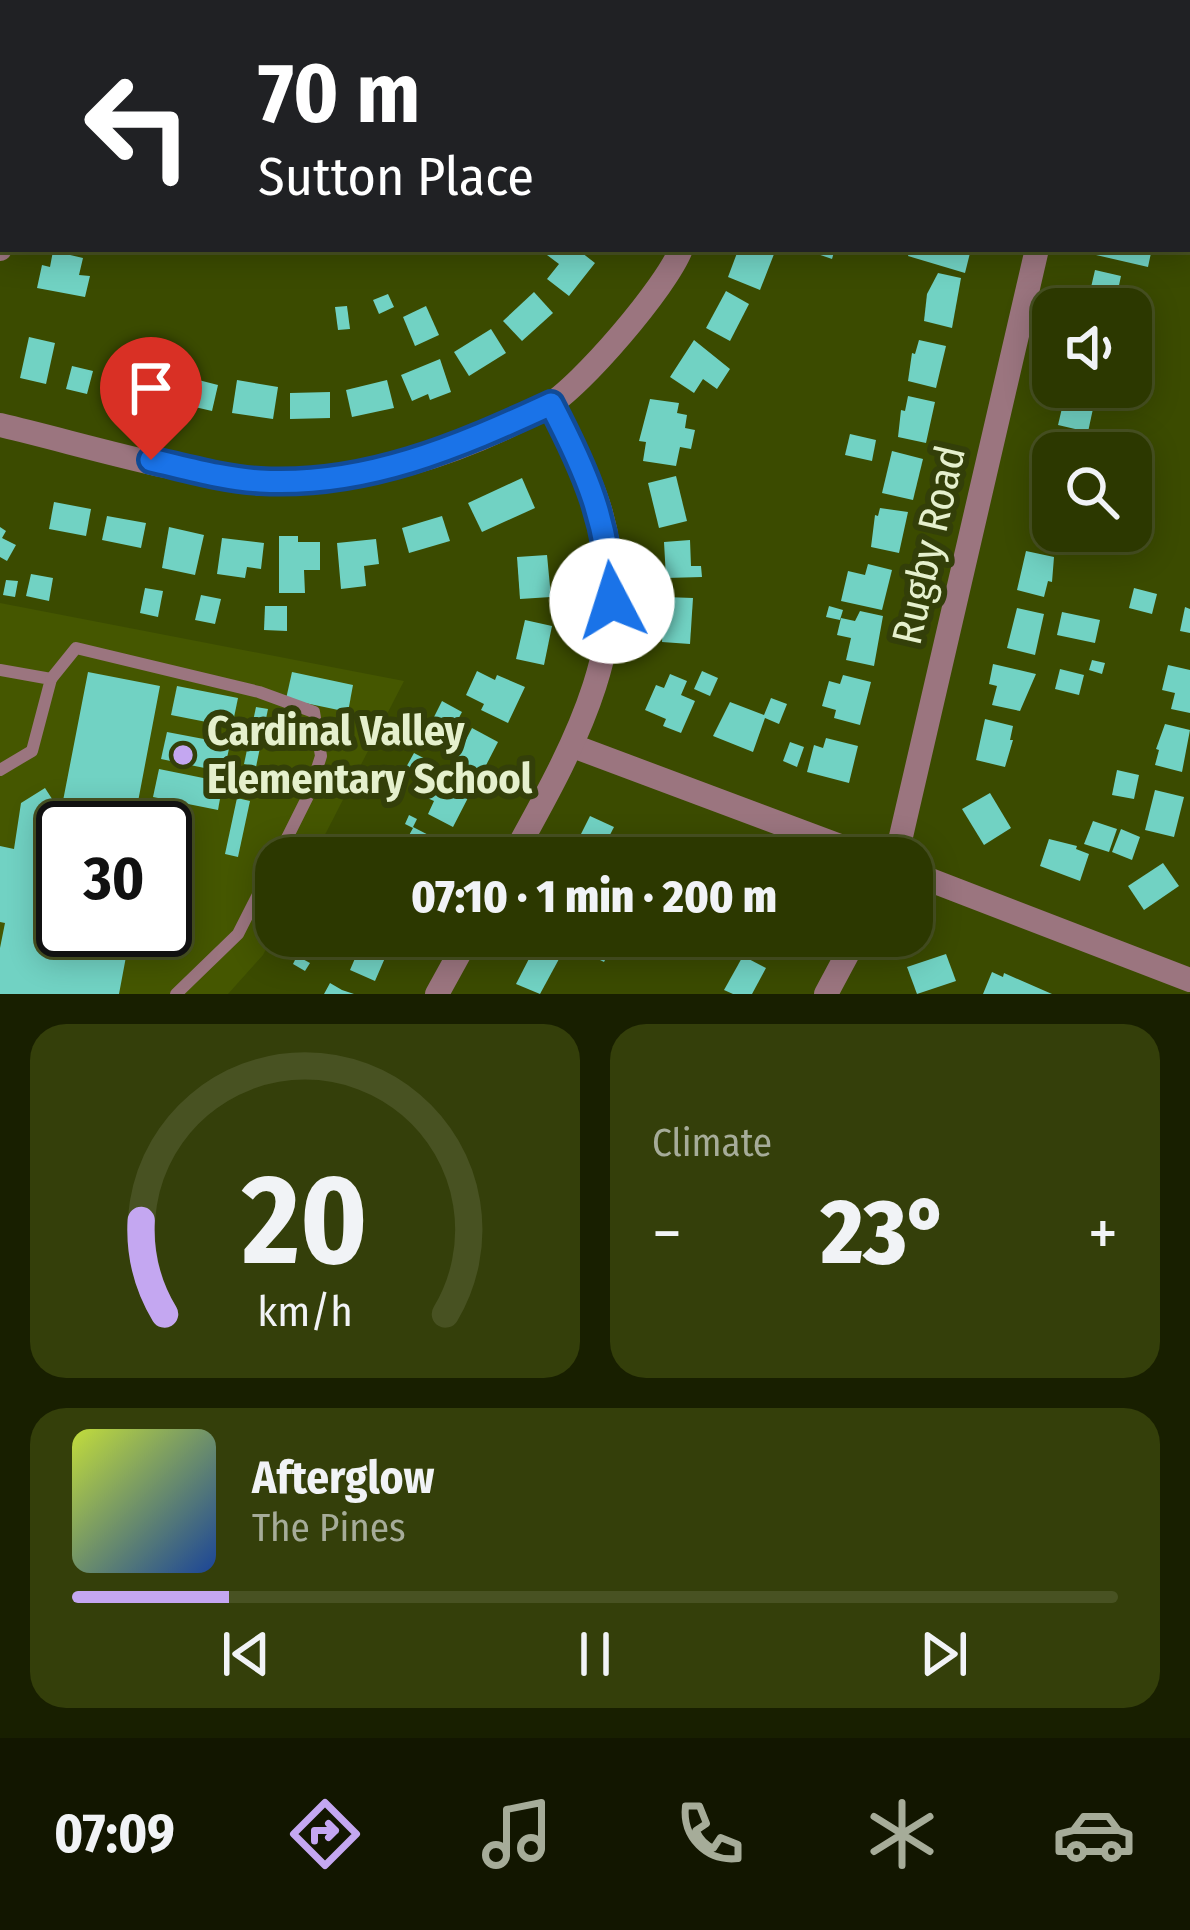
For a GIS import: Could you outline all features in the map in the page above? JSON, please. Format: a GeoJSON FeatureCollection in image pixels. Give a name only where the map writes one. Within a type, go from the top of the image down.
{"type":"FeatureCollection","features":[{"type":"Feature","properties":{"kind":"street"},"geometry":{"type":"LineString","coordinates":[[0,425],[259,481],[367,473],[419,460],[551,404],[634,322],[680,252]]}},
{"type":"Feature","properties":{"kind":"street","name":"Rugby Road"},"geometry":{"type":"LineString","coordinates":[[901,837],[1036,252]]}},
{"type":"Feature","properties":{"kind":"street"},"geometry":{"type":"LineString","coordinates":[[523,837],[573,746],[601,672],[612,601],[610,555],[586,472],[551,404]]}},
{"type":"Feature","properties":{"kind":"street"},"geometry":{"type":"LineString","coordinates":[[573,746],[816,837]]}},
{"type":"Feature","properties":{"kind":"street"},"geometry":{"type":"LineString","coordinates":[[933,881],[1190,980]]}},
{"type":"Feature","properties":{"kind":"street"},"geometry":{"type":"LineString","coordinates":[[437,994],[457,957]]}},
{"type":"Feature","properties":{"kind":"street"},"geometry":{"type":"LineString","coordinates":[[826,994],[846,957]]}},
{"type":"Feature","properties":{"kind":"lane"},"geometry":{"type":"LineString","coordinates":[[0,770],[32,751],[51,679],[76,648],[259,692],[314,712],[321,756],[287,837]]}},
{"type":"Feature","properties":{"kind":"lane"},"geometry":{"type":"LineString","coordinates":[[0,670],[51,679]]}},
{"type":"Feature","properties":{"kind":"lane"},"geometry":{"type":"LineString","coordinates":[[176,994],[238,934],[255,900]]}},
{"type":"Feature","properties":{"kind":"shaded area","name":"Cardinal Valley Elementary School"},"geometry":{"type":"Polygon","coordinates":[[[0,603],[404,681],[324,837],[255,837],[255,957],[261,957],[228,994],[0,994],[0,603]]]}},
{"type":"Feature","properties":{"kind":"building"},"geometry":{"type":"Polygon","coordinates":[[[53,252],[83,258],[79,275],[90,276],[85,297],[37,288],[42,265],[50,267],[53,252]]]}},
{"type":"Feature","properties":{"kind":"building"},"geometry":{"type":"Polygon","coordinates":[[[543,252],[581,252],[595,263],[569,296],[547,279],[559,264],[543,252]]]}},
{"type":"Feature","properties":{"kind":"building"},"geometry":{"type":"Polygon","coordinates":[[[775,252],[760,290],[728,277],[737,253],[775,252]]]}},
{"type":"Feature","properties":{"kind":"building"},"geometry":{"type":"Polygon","coordinates":[[[909,252],[970,252],[965,273],[908,256],[909,252]]]}},
{"type":"Feature","properties":{"kind":"building"},"geometry":{"type":"Polygon","coordinates":[[[1096,252],[1151,253],[1148,267],[1096,252]]]}},
{"type":"Feature","properties":{"kind":"building"},"geometry":{"type":"Polygon","coordinates":[[[1095,270],[1121,276],[1118,288],[1091,288],[1095,270]]]}},
{"type":"Feature","properties":{"kind":"building"},"geometry":{"type":"Polygon","coordinates":[[[938,273],[961,278],[952,328],[924,321],[927,294],[938,273]]]}},
{"type":"Feature","properties":{"kind":"building"},"geometry":{"type":"Polygon","coordinates":[[[726,291],[749,304],[730,341],[706,328],[726,291]]]}},
{"type":"Feature","properties":{"kind":"building"},"geometry":{"type":"Polygon","coordinates":[[[534,292],[553,313],[522,341],[503,321],[534,292]]]}},
{"type":"Feature","properties":{"kind":"building"},"geometry":{"type":"Polygon","coordinates":[[[388,294],[394,307],[379,314],[373,300],[388,294]]]}},
{"type":"Feature","properties":{"kind":"building"},"geometry":{"type":"Polygon","coordinates":[[[347,306],[350,329],[338,330],[335,307],[347,306]]]}},
{"type":"Feature","properties":{"kind":"building"},"geometry":{"type":"Polygon","coordinates":[[[426,306],[439,335],[415,346],[403,317],[426,306]]]}},
{"type":"Feature","properties":{"kind":"building"},"geometry":{"type":"Polygon","coordinates":[[[491,329],[506,353],[469,376],[454,352],[491,329]]]}},
{"type":"Feature","properties":{"kind":"building"},"geometry":{"type":"Polygon","coordinates":[[[29,337],[55,343],[46,384],[20,378],[29,337]]]}},
{"type":"Feature","properties":{"kind":"building"},"geometry":{"type":"Polygon","coordinates":[[[694,340],[730,369],[717,389],[703,379],[694,393],[670,377],[694,340]]]}},
{"type":"Feature","properties":{"kind":"building"},"geometry":{"type":"Polygon","coordinates":[[[919,340],[946,346],[936,388],[908,381],[919,340]]]}},
{"type":"Feature","properties":{"kind":"building"},"geometry":{"type":"Polygon","coordinates":[[[440,359],[451,392],[412,401],[401,375],[440,359]]]}},
{"type":"Feature","properties":{"kind":"building"},"geometry":{"type":"Polygon","coordinates":[[[115,361],[157,370],[151,396],[109,387],[115,361]]]}},
{"type":"Feature","properties":{"kind":"building"},"geometry":{"type":"Polygon","coordinates":[[[72,366],[93,371],[87,394],[66,389],[72,366]]]}},
{"type":"Feature","properties":{"kind":"building"},"geometry":{"type":"Polygon","coordinates":[[[175,374],[218,385],[212,411],[169,401],[175,374]]]}},
{"type":"Feature","properties":{"kind":"building"},"geometry":{"type":"Polygon","coordinates":[[[237,380],[278,387],[273,419],[232,413],[237,380]]]}},
{"type":"Feature","properties":{"kind":"building"},"geometry":{"type":"Polygon","coordinates":[[[387,380],[394,408],[352,417],[346,390],[387,380]]]}},
{"type":"Feature","properties":{"kind":"building"},"geometry":{"type":"Polygon","coordinates":[[[330,392],[330,418],[290,419],[290,393],[330,392]]]}},
{"type":"Feature","properties":{"kind":"building"},"geometry":{"type":"Polygon","coordinates":[[[908,396],[935,402],[926,443],[898,437],[908,396]]]}},
{"type":"Feature","properties":{"kind":"building"},"geometry":{"type":"Polygon","coordinates":[[[650,399],[679,403],[677,413],[687,415],[685,428],[695,430],[691,449],[680,447],[676,466],[643,461],[646,442],[639,441],[650,399]]]}},
{"type":"Feature","properties":{"kind":"building"},"geometry":{"type":"Polygon","coordinates":[[[1062,408],[1093,408],[1088,432],[1058,425],[1062,408]]]}},
{"type":"Feature","properties":{"kind":"building"},"geometry":{"type":"Polygon","coordinates":[[[850,434],[876,440],[872,461],[845,455],[850,434]]]}},
{"type":"Feature","properties":{"kind":"building"},"geometry":{"type":"Polygon","coordinates":[[[892,451],[923,459],[913,500],[882,493],[892,451]]]}},
{"type":"Feature","properties":{"kind":"building"},"geometry":{"type":"Polygon","coordinates":[[[676,476],[687,521],[659,528],[648,483],[676,476]]]}},
{"type":"Feature","properties":{"kind":"building"},"geometry":{"type":"Polygon","coordinates":[[[522,478],[535,508],[482,532],[468,503],[522,478]]]}},
{"type":"Feature","properties":{"kind":"building"},"geometry":{"type":"Polygon","coordinates":[[[54,502],[91,509],[86,536],[49,529],[54,502]]]}},
{"type":"Feature","properties":{"kind":"building"},"geometry":{"type":"Polygon","coordinates":[[[880,508],[908,512],[899,553],[871,547],[880,508]]]}},
{"type":"Feature","properties":{"kind":"building"},"geometry":{"type":"Polygon","coordinates":[[[107,516],[146,523],[141,548],[102,540],[107,516]]]}},
{"type":"Feature","properties":{"kind":"building"},"geometry":{"type":"Polygon","coordinates":[[[442,516],[450,541],[409,553],[402,528],[442,516]]]}},
{"type":"Feature","properties":{"kind":"building"},"geometry":{"type":"Polygon","coordinates":[[[0,527],[6,531],[2,538],[16,545],[7,561],[0,557],[0,527]]]}},
{"type":"Feature","properties":{"kind":"building"},"geometry":{"type":"Polygon","coordinates":[[[169,527],[204,535],[195,575],[162,568],[169,527]]]}},
{"type":"Feature","properties":{"kind":"building"},"geometry":{"type":"Polygon","coordinates":[[[279,536],[320,542],[320,570],[304,570],[305,593],[279,593],[279,536]]]}},
{"type":"Feature","properties":{"kind":"building"},"geometry":{"type":"Polygon","coordinates":[[[222,538],[264,543],[261,569],[247,567],[245,578],[217,574],[222,538]]]}},
{"type":"Feature","properties":{"kind":"building"},"geometry":{"type":"Polygon","coordinates":[[[376,539],[379,564],[364,566],[366,586],[341,589],[337,543],[376,539]]]}},
{"type":"Feature","properties":{"kind":"building"},"geometry":{"type":"Polygon","coordinates":[[[690,540],[691,566],[701,566],[702,577],[666,578],[664,542],[690,540]]]}},
{"type":"Feature","properties":{"kind":"building"},"geometry":{"type":"Polygon","coordinates":[[[1026,551],[1054,557],[1052,582],[1048,581],[1044,597],[1017,590],[1026,551]]]}},
{"type":"Feature","properties":{"kind":"building"},"geometry":{"type":"Polygon","coordinates":[[[547,555],[551,597],[520,599],[517,557],[547,555]]]}},
{"type":"Feature","properties":{"kind":"building"},"geometry":{"type":"Polygon","coordinates":[[[868,564],[892,570],[882,610],[841,601],[848,571],[865,575],[868,564]]]}},
{"type":"Feature","properties":{"kind":"building"},"geometry":{"type":"Polygon","coordinates":[[[31,574],[53,578],[49,601],[26,596],[31,574]]]}},
{"type":"Feature","properties":{"kind":"building"},"geometry":{"type":"Polygon","coordinates":[[[6,580],[18,581],[15,597],[3,595],[6,580]]]}},
{"type":"Feature","properties":{"kind":"building"},"geometry":{"type":"Polygon","coordinates":[[[145,588],[163,591],[158,617],[140,613],[145,588]]]}},
{"type":"Feature","properties":{"kind":"building"},"geometry":{"type":"Polygon","coordinates":[[[1134,588],[1157,594],[1152,614],[1129,608],[1134,588]]]}},
{"type":"Feature","properties":{"kind":"building"},"geometry":{"type":"Polygon","coordinates":[[[201,595],[221,599],[215,624],[195,620],[201,595]]]}},
{"type":"Feature","properties":{"kind":"building"},"geometry":{"type":"Polygon","coordinates":[[[665,597],[693,598],[690,644],[662,642],[665,597]]]}},
{"type":"Feature","properties":{"kind":"building"},"geometry":{"type":"Polygon","coordinates":[[[265,606],[287,606],[287,631],[264,630],[265,606]]]}},
{"type":"Feature","properties":{"kind":"building"},"geometry":{"type":"Polygon","coordinates":[[[829,606],[843,610],[840,620],[826,617],[829,606]]]}},
{"type":"Feature","properties":{"kind":"building"},"geometry":{"type":"Polygon","coordinates":[[[1185,607],[1190,609],[1190,633],[1180,631],[1185,607]]]}},
{"type":"Feature","properties":{"kind":"building"},"geometry":{"type":"Polygon","coordinates":[[[1017,608],[1044,614],[1035,655],[1007,648],[1017,608]]]}},
{"type":"Feature","properties":{"kind":"building"},"geometry":{"type":"Polygon","coordinates":[[[860,611],[883,616],[874,666],[846,660],[851,638],[837,635],[841,618],[855,621],[860,611]]]}},
{"type":"Feature","properties":{"kind":"building"},"geometry":{"type":"Polygon","coordinates":[[[1062,612],[1100,620],[1095,643],[1057,635],[1062,612]]]}},
{"type":"Feature","properties":{"kind":"building"},"geometry":{"type":"Polygon","coordinates":[[[525,620],[552,626],[544,665],[516,659],[525,620]]]}},
{"type":"Feature","properties":{"kind":"building"},"geometry":{"type":"Polygon","coordinates":[[[1092,660],[1105,663],[1102,674],[1089,670],[1092,660]]]}},
{"type":"Feature","properties":{"kind":"building"},"geometry":{"type":"Polygon","coordinates":[[[993,664],[1036,674],[1020,711],[992,705],[997,686],[989,684],[993,664]]]}},
{"type":"Feature","properties":{"kind":"building"},"geometry":{"type":"Polygon","coordinates":[[[1168,665],[1190,670],[1190,713],[1171,709],[1175,693],[1162,690],[1168,665]]]}},
{"type":"Feature","properties":{"kind":"building"},"geometry":{"type":"Polygon","coordinates":[[[1060,669],[1084,675],[1079,695],[1055,689],[1060,669]]]}},
{"type":"Feature","properties":{"kind":"building"},"geometry":{"type":"Polygon","coordinates":[[[477,671],[525,687],[508,723],[481,710],[484,704],[466,695],[477,671]]]}},
{"type":"Feature","properties":{"kind":"building"},"geometry":{"type":"Polygon","coordinates":[[[702,671],[718,678],[710,696],[694,689],[702,671]]]}},
{"type":"Feature","properties":{"kind":"building"},"geometry":{"type":"Polygon","coordinates":[[[88,672],[160,686],[138,801],[63,801],[88,672]]]}},
{"type":"Feature","properties":{"kind":"building"},"geometry":{"type":"Polygon","coordinates":[[[292,672],[353,685],[348,712],[286,699],[292,672]]]}},
{"type":"Feature","properties":{"kind":"building"},"geometry":{"type":"Polygon","coordinates":[[[670,674],[687,681],[681,695],[695,701],[681,733],[663,726],[666,719],[645,710],[656,685],[664,688],[670,674]]]}},
{"type":"Feature","properties":{"kind":"building"},"geometry":{"type":"Polygon","coordinates":[[[843,675],[871,682],[860,725],[834,718],[836,710],[822,706],[829,681],[840,684],[843,675]]]}},
{"type":"Feature","properties":{"kind":"building"},"geometry":{"type":"Polygon","coordinates":[[[177,686],[238,698],[232,727],[171,715],[177,686]]]}},
{"type":"Feature","properties":{"kind":"building"},"geometry":{"type":"Polygon","coordinates":[[[771,698],[787,704],[779,724],[765,718],[753,752],[713,736],[730,702],[764,715],[771,698]]]}},
{"type":"Feature","properties":{"kind":"building"},"geometry":{"type":"Polygon","coordinates":[[[442,701],[462,712],[454,727],[434,717],[442,701]]]}},
{"type":"Feature","properties":{"kind":"building"},"geometry":{"type":"Polygon","coordinates":[[[256,707],[268,709],[256,767],[244,764],[256,707]]]}},
{"type":"Feature","properties":{"kind":"building"},"geometry":{"type":"Polygon","coordinates":[[[985,719],[1013,726],[1005,767],[976,760],[985,719]]]}},
{"type":"Feature","properties":{"kind":"building"},"geometry":{"type":"Polygon","coordinates":[[[1165,724],[1190,730],[1182,772],[1155,765],[1165,724]]]}},
{"type":"Feature","properties":{"kind":"building"},"geometry":{"type":"Polygon","coordinates":[[[472,728],[498,742],[480,777],[454,763],[472,728]]]}},
{"type":"Feature","properties":{"kind":"building"},"geometry":{"type":"Polygon","coordinates":[[[167,732],[230,744],[224,772],[161,759],[167,732]]]}},
{"type":"Feature","properties":{"kind":"building"},"geometry":{"type":"Polygon","coordinates":[[[826,738],[858,746],[849,783],[807,772],[814,745],[823,748],[826,738]]]}},
{"type":"Feature","properties":{"kind":"building"},"geometry":{"type":"Polygon","coordinates":[[[790,742],[804,747],[797,767],[783,761],[790,742]]]}},
{"type":"Feature","properties":{"kind":"building"},"geometry":{"type":"Polygon","coordinates":[[[414,753],[433,763],[423,782],[404,771],[414,753]]]}},
{"type":"Feature","properties":{"kind":"building"},"geometry":{"type":"Polygon","coordinates":[[[159,769],[223,782],[218,810],[192,801],[153,797],[159,769]]]}},
{"type":"Feature","properties":{"kind":"building"},"geometry":{"type":"Polygon","coordinates":[[[1117,770],[1139,775],[1134,799],[1112,795],[1117,770]]]}},
{"type":"Feature","properties":{"kind":"building"},"geometry":{"type":"Polygon","coordinates":[[[436,774],[471,792],[453,827],[428,814],[434,801],[425,797],[436,774]]]}},
{"type":"Feature","properties":{"kind":"building"},"geometry":{"type":"Polygon","coordinates":[[[45,788],[53,801],[36,801],[36,957],[126,957],[119,994],[0,994],[5,923],[0,922],[0,846],[14,849],[21,803],[45,788]]]}},
{"type":"Feature","properties":{"kind":"building"},"geometry":{"type":"Polygon","coordinates":[[[1155,790],[1184,797],[1174,837],[1145,830],[1155,790]]]}},
{"type":"Feature","properties":{"kind":"building"},"geometry":{"type":"Polygon","coordinates":[[[990,793],[1011,828],[984,845],[962,809],[990,793]]]}},
{"type":"Feature","properties":{"kind":"building"},"geometry":{"type":"Polygon","coordinates":[[[237,798],[250,801],[238,857],[225,854],[237,798]]]}},
{"type":"Feature","properties":{"kind":"building"},"geometry":{"type":"Polygon","coordinates":[[[409,815],[417,819],[413,827],[432,837],[408,837],[413,828],[405,824],[409,815]]]}},
{"type":"Feature","properties":{"kind":"building"},"geometry":{"type":"Polygon","coordinates":[[[590,816],[614,827],[609,837],[580,837],[590,816]]]}},
{"type":"Feature","properties":{"kind":"building"},"geometry":{"type":"Polygon","coordinates":[[[1093,821],[1117,829],[1109,852],[1084,844],[1093,821]]]}},
{"type":"Feature","properties":{"kind":"building"},"geometry":{"type":"Polygon","coordinates":[[[1121,829],[1140,837],[1132,860],[1112,852],[1121,829]]]}},
{"type":"Feature","properties":{"kind":"building"},"geometry":{"type":"Polygon","coordinates":[[[1049,839],[1089,854],[1080,881],[1040,866],[1049,839]]]}},
{"type":"Feature","properties":{"kind":"building"},"geometry":{"type":"Polygon","coordinates":[[[1163,863],[1179,886],[1144,910],[1128,886],[1163,863]]]}},
{"type":"Feature","properties":{"kind":"building"},"geometry":{"type":"Polygon","coordinates":[[[946,954],[956,981],[917,994],[907,967],[946,954]]]}},
{"type":"Feature","properties":{"kind":"building"},"geometry":{"type":"Polygon","coordinates":[[[296,957],[310,963],[305,971],[293,964],[296,957]]]}},
{"type":"Feature","properties":{"kind":"building"},"geometry":{"type":"Polygon","coordinates":[[[356,957],[385,957],[375,981],[350,970],[356,957]]]}},
{"type":"Feature","properties":{"kind":"building"},"geometry":{"type":"Polygon","coordinates":[[[530,957],[559,959],[540,994],[516,984],[530,957]]]}},
{"type":"Feature","properties":{"kind":"building"},"geometry":{"type":"Polygon","coordinates":[[[742,957],[766,968],[752,994],[724,990],[742,957]]]}},
{"type":"Feature","properties":{"kind":"building"},"geometry":{"type":"Polygon","coordinates":[[[992,972],[1003,977],[1004,973],[1052,994],[983,994],[992,972]]]}},
{"type":"Feature","properties":{"kind":"building"},"geometry":{"type":"Polygon","coordinates":[[[330,983],[342,990],[354,994],[324,994],[330,983]]]}},
{"type":"Feature","properties":{"kind":"place","name":"Cardinal Valley Elementary School"},"geometry":{"type":"Point","coordinates":[183,755]}},
{"type":"Feature","properties":{"kind":"route"},"geometry":{"type":"LineString","coordinates":[[151,460],[259,481],[367,473],[471,441],[551,404],[601,513],[610,555],[612,601]]}}]}
